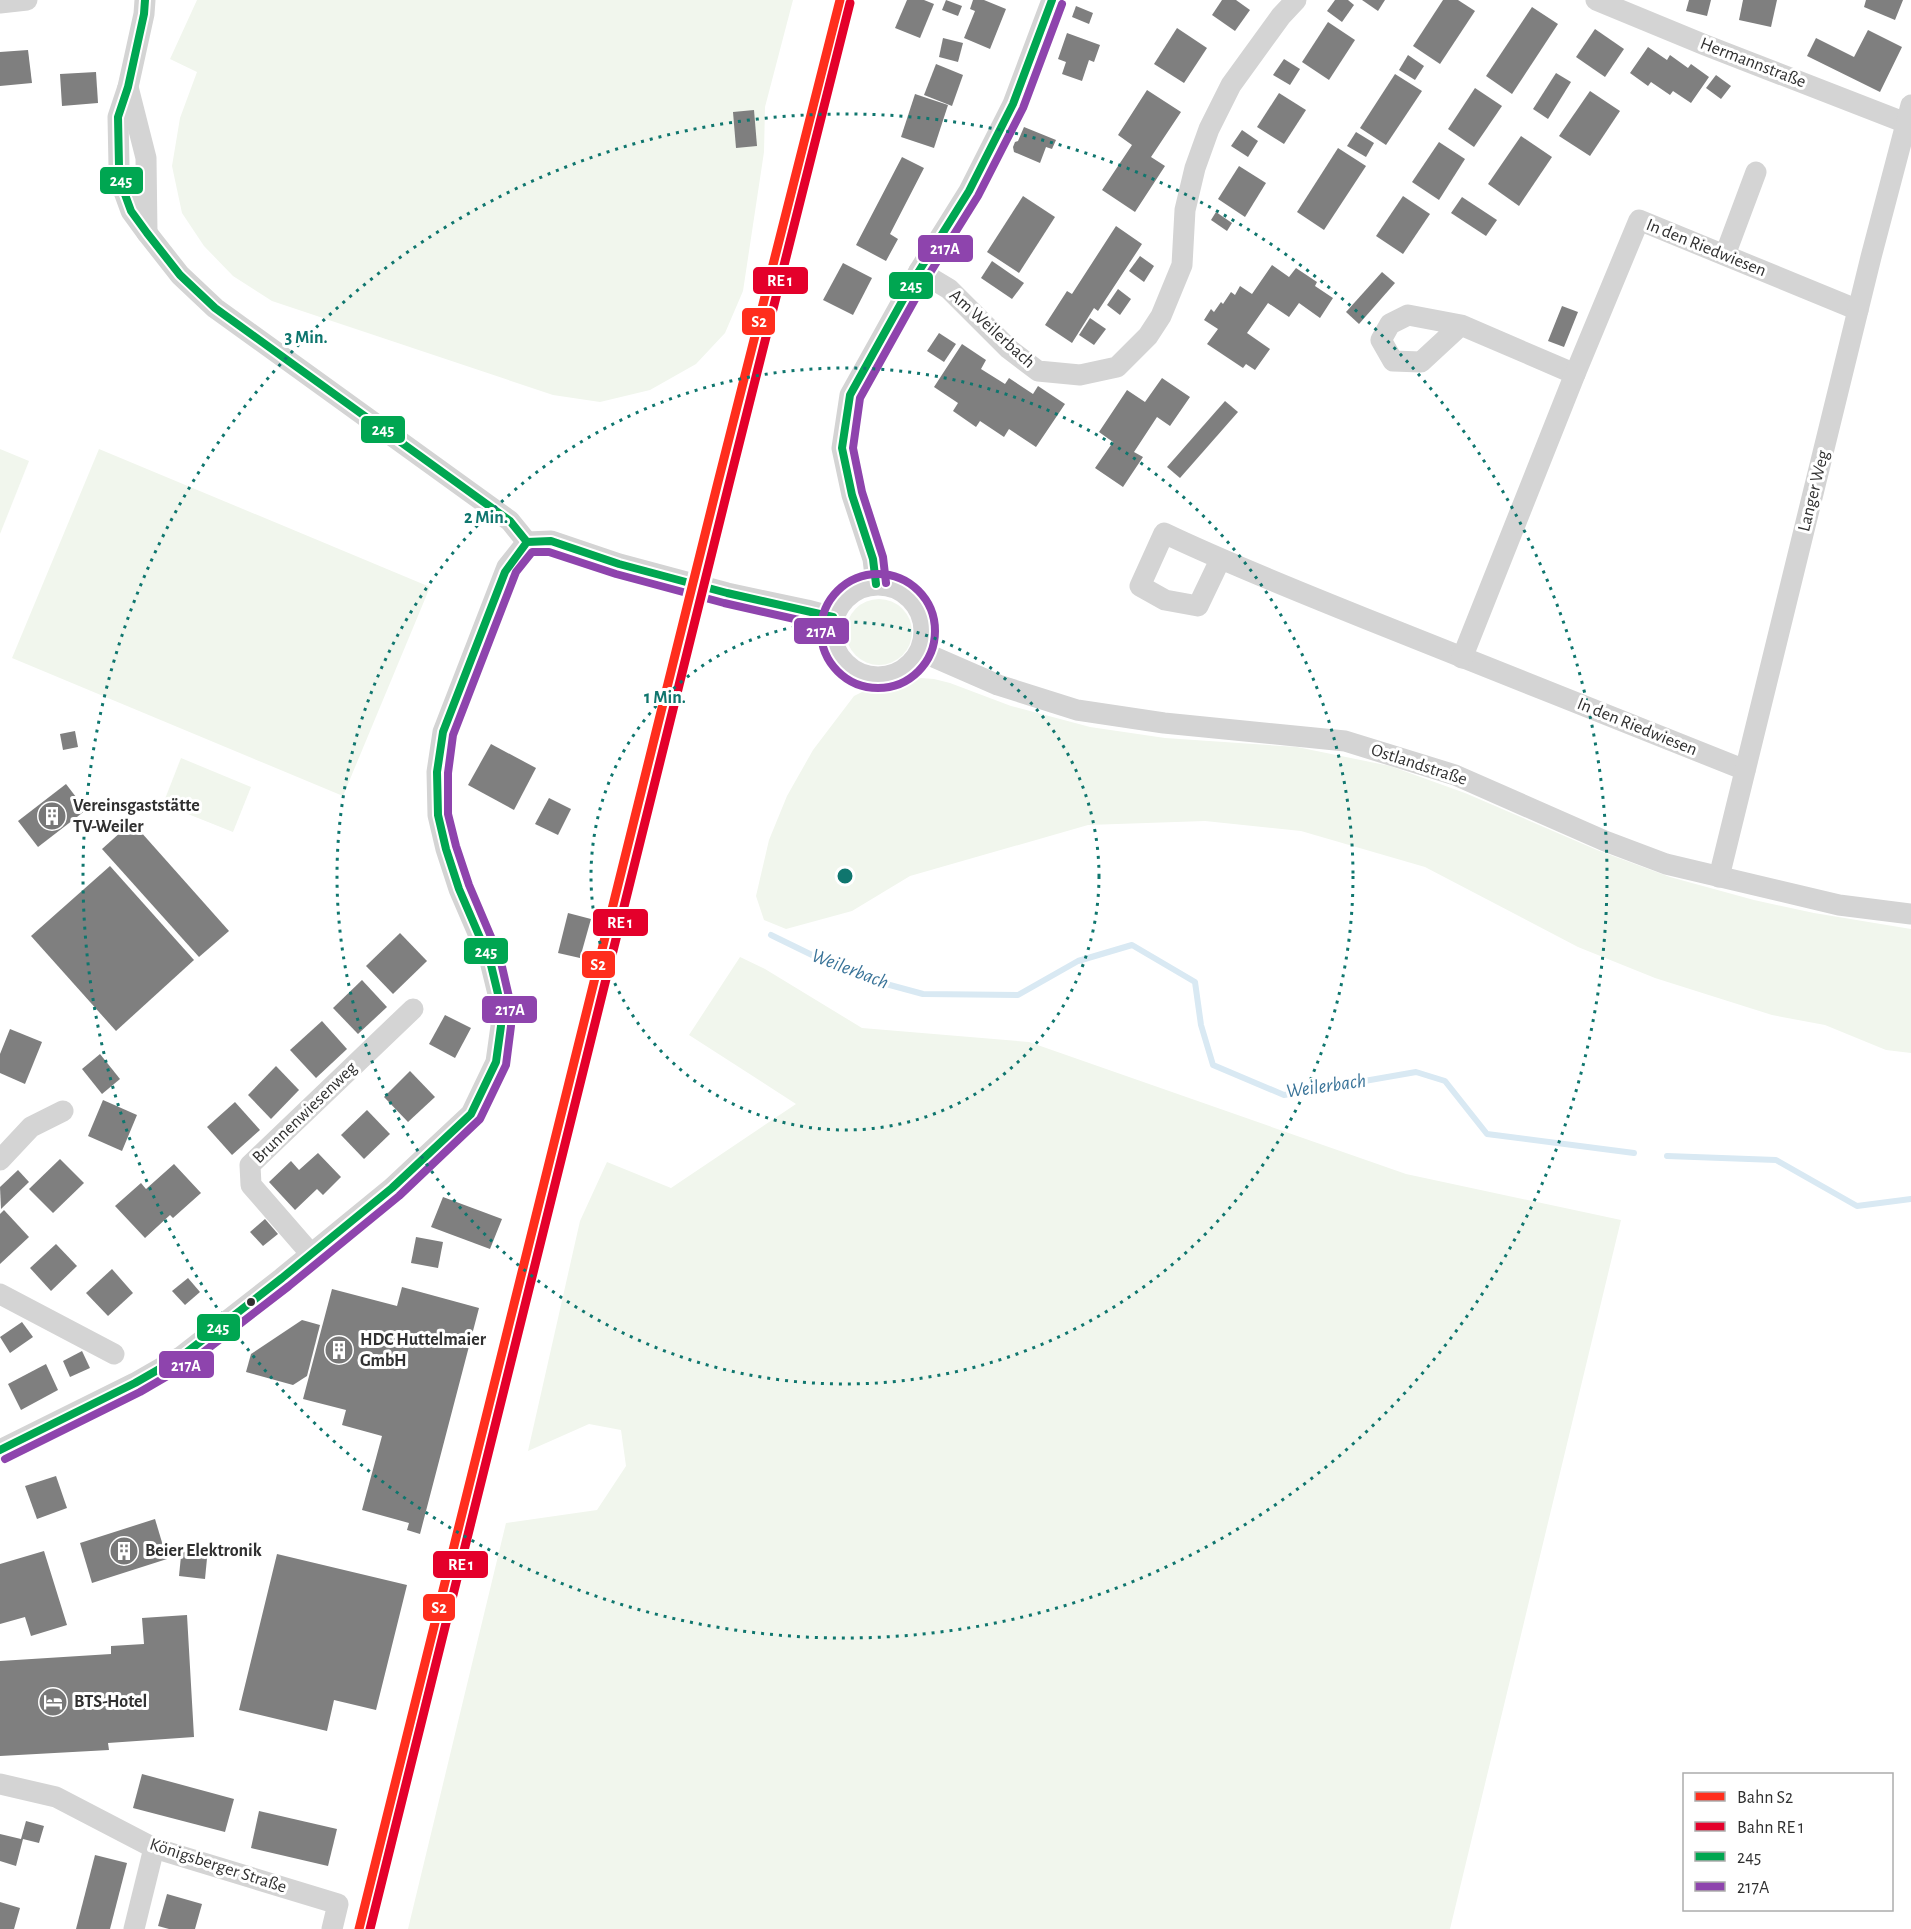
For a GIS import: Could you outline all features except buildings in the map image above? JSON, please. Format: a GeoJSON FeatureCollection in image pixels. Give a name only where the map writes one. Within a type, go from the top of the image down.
{"type":"FeatureCollection","features":[{"type":"Feature","properties":{"kind":"street"},"geometry":{"type":"LineString","coordinates":[[0,3],[27,0]]}},
{"type":"Feature","properties":{"kind":"street"},"geometry":{"type":"LineString","coordinates":[[145,0],[128,87],[146,158],[147,233],[180,275],[215,308],[510,521],[527,542]]}},
{"type":"Feature","properties":{"kind":"street"},"geometry":{"type":"LineString","coordinates":[[876,584],[873,559],[852,495],[842,448],[850,395],[919,272],[969,191],[1013,104],[1052,0]]}},
{"type":"Feature","properties":{"kind":"street","name":"Am Weilerbach"},"geometry":{"type":"LineString","coordinates":[[919,272],[949,289],[1009,350],[1038,371],[1080,375],[1117,367],[1148,336],[1161,316],[1182,266],[1185,210],[1195,168],[1209,129],[1226,93],[1281,16],[1296,0]]}},
{"type":"Feature","properties":{"kind":"street","name":"Hermannstraße"},"geometry":{"type":"LineString","coordinates":[[1596,0],[1716,49],[1909,118]]}},
{"type":"Feature","properties":{"kind":"street","name":"Langer Weg"},"geometry":{"type":"LineString","coordinates":[[1719,877],[1858,310],[1909,118]]}},
{"type":"Feature","properties":{"kind":"street"},"geometry":{"type":"LineString","coordinates":[[1725,255],[1756,172]]}},
{"type":"Feature","properties":{"kind":"street","name":"In den Riedwiesen"},"geometry":{"type":"LineString","coordinates":[[1462,658],[1639,220],[1858,310]]}},
{"type":"Feature","properties":{"kind":"street"},"geometry":{"type":"LineString","coordinates":[[1461,325],[1575,374]]}},
{"type":"Feature","properties":{"kind":"street"},"geometry":{"type":"LineString","coordinates":[[0,1450],[135,1383],[182,1356],[392,1188],[471,1114],[496,1062],[501,1026],[500,998],[490,961],[459,889],[446,849],[438,815],[437,772],[443,732],[507,567],[527,542],[551,541],[619,564],[684,582],[833,617]]}},
{"type":"Feature","properties":{"kind":"street","name":"In den Riedwiesen"},"geometry":{"type":"LineString","coordinates":[[1220,560],[1745,770]]}},
{"type":"Feature","properties":{"kind":"street"},"geometry":{"type":"LineString","coordinates":[[876,584],[891,586],[906,594],[917,605],[923,620],[924,636],[920,651],[910,664],[897,673],[882,677],[866,676],[852,670],[837,653],[831,632],[833,617],[840,604],[862,587],[876,584]]}},
{"type":"Feature","properties":{"kind":"street","name":"Ostlandstraße"},"geometry":{"type":"LineString","coordinates":[[920,651],[998,685],[1077,710],[1164,723],[1345,741],[1455,775],[1605,841],[1666,864],[1839,904],[1911,914]]}},
{"type":"Feature","properties":{"kind":"street","name":"Brunnenwiesenweg"},"geometry":{"type":"LineString","coordinates":[[311,1254],[251,1185],[250,1165],[413,1009]]}},
{"type":"Feature","properties":{"kind":"street"},"geometry":{"type":"LineString","coordinates":[[0,1160],[31,1127],[63,1111]]}},
{"type":"Feature","properties":{"kind":"street"},"geometry":{"type":"LineString","coordinates":[[0,1294],[114,1354]]}},
{"type":"Feature","properties":{"kind":"street","name":"Königsberger Straße"},"geometry":{"type":"LineString","coordinates":[[0,1784],[56,1797],[154,1848],[338,1904],[333,1929]]}},
{"type":"Feature","properties":{"kind":"street"},"geometry":{"type":"LineString","coordinates":[[134,1929],[154,1848]]}},
{"type":"Feature","properties":{"kind":"shaded area"},"geometry":{"type":"Polygon","coordinates":[[[197,0],[793,0],[765,107],[764,152],[743,291],[725,333],[696,364],[650,390],[600,402],[553,395],[272,301],[233,276],[204,246],[182,213],[172,166],[180,118],[197,72],[170,59],[197,0]]]}},
{"type":"Feature","properties":{"kind":"shaded area"},"geometry":{"type":"Polygon","coordinates":[[[0,449],[29,461],[0,534],[0,449]]]}},
{"type":"Feature","properties":{"kind":"shaded area"},"geometry":{"type":"Polygon","coordinates":[[[99,449],[430,587],[343,796],[12,658],[99,449]]]}},
{"type":"Feature","properties":{"kind":"shaded area"},"geometry":{"type":"Polygon","coordinates":[[[873,599],[885,599],[897,604],[907,614],[912,632],[910,645],[897,660],[885,665],[873,665],[861,660],[851,650],[846,638],[846,626],[851,614],[861,604],[873,599]]]}},
{"type":"Feature","properties":{"kind":"shaded area"},"geometry":{"type":"Polygon","coordinates":[[[921,678],[950,683],[1011,706],[1090,727],[1165,738],[1297,747],[1390,766],[1465,793],[1597,850],[1670,877],[1754,900],[1814,913],[1911,929],[1911,1053],[1886,1050],[1825,1025],[1772,1015],[1655,978],[1578,947],[1425,867],[1301,831],[1205,821],[1088,825],[910,876],[852,911],[786,929],[764,920],[756,896],[769,840],[787,796],[813,750],[854,696],[864,691],[904,686],[921,678]]]}},
{"type":"Feature","properties":{"kind":"shaded area"},"geometry":{"type":"Polygon","coordinates":[[[181,758],[251,787],[233,832],[163,804],[181,758]]]}},
{"type":"Feature","properties":{"kind":"shaded area"},"geometry":{"type":"Polygon","coordinates":[[[740,957],[765,969],[862,1028],[1029,1042],[1406,1174],[1621,1220],[1450,1929],[408,1929],[506,1523],[597,1510],[626,1466],[621,1430],[589,1424],[528,1451],[580,1221],[607,1162],[671,1188],[796,1104],[689,1035],[740,957]]]}},
{"type":"Feature","properties":{"kind":"waterway","name":"Weilerbach"},"geometry":{"type":"LineString","coordinates":[[771,935],[853,975],[923,994],[1018,995],[1078,961],[1132,945],[1195,982],[1201,1025],[1213,1065],[1284,1095],[1416,1072],[1445,1081],[1487,1134],[1634,1153]]}},
{"type":"Feature","properties":{"kind":"waterway"},"geometry":{"type":"LineString","coordinates":[[1667,1156],[1776,1160],[1857,1206],[1911,1199]]}},
{"type":"Feature","properties":{"kind":"rail line","name":"S2"},"geometry":{"type":"LineString","coordinates":[[359,1929],[840,0]]}},
{"type":"Feature","properties":{"kind":"transit line","name":"245"},"geometry":{"type":"LineString","coordinates":[[145,0],[128,87],[118,117],[119,166],[123,189],[131,211],[180,275],[215,308],[510,521],[527,542]]}},
{"type":"Feature","properties":{"kind":"transit line","name":"245"},"geometry":{"type":"LineString","coordinates":[[876,584],[873,559],[852,495],[842,448],[850,395],[919,271],[969,191],[1013,104],[1052,0]]}},
{"type":"Feature","properties":{"kind":"transit line"},"geometry":{"type":"LineString","coordinates":[[370,1929],[850,3]]}},
{"type":"Feature","properties":{"kind":"transit line","name":"217A"},"geometry":{"type":"LineString","coordinates":[[886,583],[883,557],[862,492],[853,448],[860,398],[928,276],[978,196],[1023,108],[1062,4]]}},
{"type":"Feature","properties":{"kind":"transit line","name":"245"},"geometry":{"type":"LineString","coordinates":[[0,1450],[135,1383],[182,1356],[392,1188],[471,1114],[496,1062],[501,1026],[499,998],[490,961],[459,889],[446,849],[438,815],[437,772],[443,732],[505,572],[527,542],[551,541],[619,564],[727,593],[833,617]]}},
{"type":"Feature","properties":{"kind":"transit line","name":"217A"},"geometry":{"type":"LineString","coordinates":[[5,1459],[140,1392],[188,1364],[289,1286],[399,1196],[480,1119],[506,1065],[511,1026],[509,997],[500,958],[469,885],[456,846],[448,814],[448,773],[453,735],[516,572],[532,552],[549,552],[616,574],[724,603],[830,627]]}},
{"type":"Feature","properties":{"kind":"transit line","name":"217A"},"geometry":{"type":"LineString","coordinates":[[878,574],[900,579],[918,591],[930,609],[935,631],[930,653],[918,671],[900,683],[878,688],[856,683],[838,671],[826,653],[821,631],[826,609],[838,591],[856,579],[878,574]]}},
{"type":"Feature","properties":{"kind":"place","name":"Vereinsgaststätte TV-Weiler"},"geometry":{"type":"Point","coordinates":[52,816]}},
{"type":"Feature","properties":{"kind":"place","name":"HDC Huttelmaier GmbH"},"geometry":{"type":"Point","coordinates":[339,1350]}},
{"type":"Feature","properties":{"kind":"place","name":"Beier Elektronik"},"geometry":{"type":"Point","coordinates":[124,1551]}},
{"type":"Feature","properties":{"kind":"place","name":"BTS-Hotel"},"geometry":{"type":"Point","coordinates":[53,1702]}}]}
